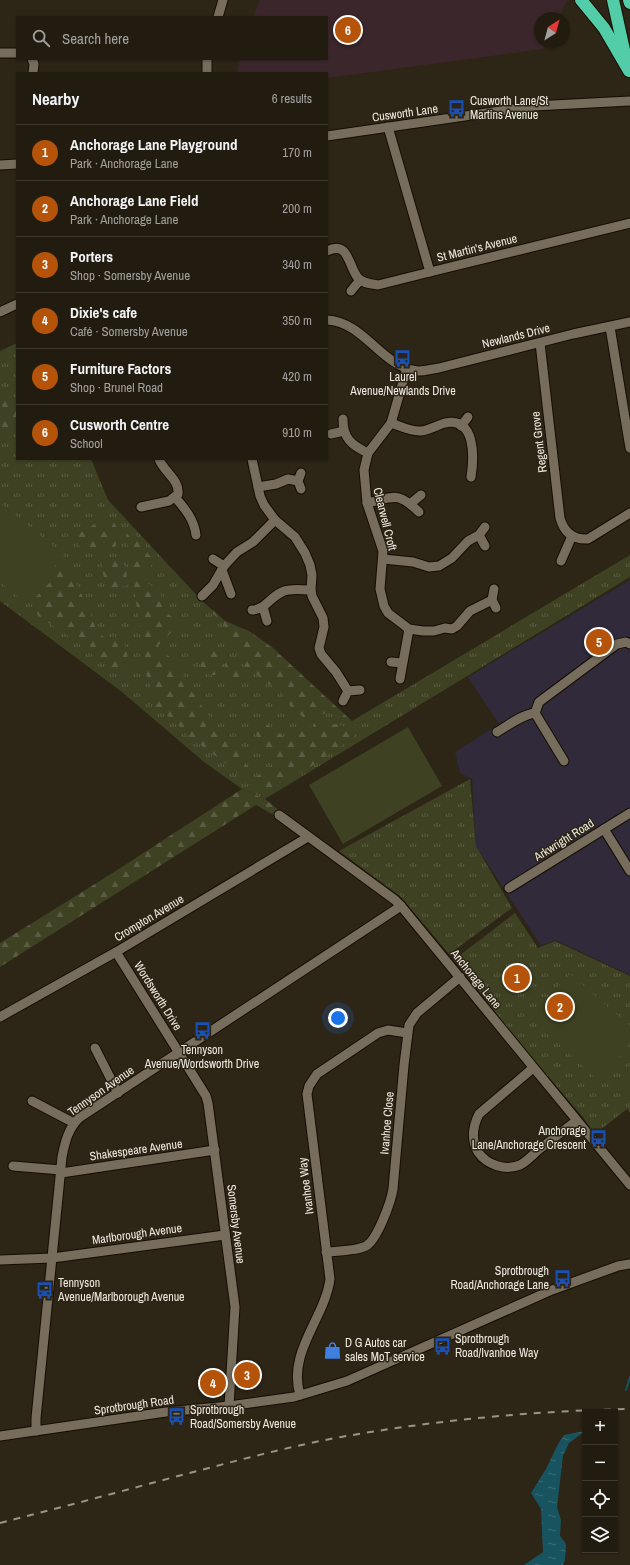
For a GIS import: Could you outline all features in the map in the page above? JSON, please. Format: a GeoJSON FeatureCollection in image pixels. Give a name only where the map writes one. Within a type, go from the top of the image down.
{"type":"FeatureCollection","features":[{"type":"Feature","properties":{"kind":"highway"},"geometry":{"type":"LineString","coordinates":[[581,0],[604,28],[630,73]]}},
{"type":"Feature","properties":{"kind":"highway"},"geometry":{"type":"LineString","coordinates":[[613,0],[630,73]]}},
{"type":"Feature","properties":{"kind":"street"},"geometry":{"type":"LineString","coordinates":[[218,16],[223,0]]}},
{"type":"Feature","properties":{"kind":"street"},"geometry":{"type":"LineString","coordinates":[[0,53],[16,53]]}},
{"type":"Feature","properties":{"kind":"street"},"geometry":{"type":"LineString","coordinates":[[32,60],[34,64],[33,72]]}},
{"type":"Feature","properties":{"kind":"street"},"geometry":{"type":"LineString","coordinates":[[207,60],[207,72]]}},
{"type":"Feature","properties":{"kind":"street","name":"Cusworth Lane"},"geometry":{"type":"LineString","coordinates":[[328,136],[534,106],[630,101]]}},
{"type":"Feature","properties":{"kind":"street","name":"St Martin's Avenue"},"geometry":{"type":"LineString","coordinates":[[388,127],[430,272],[630,223]]}},
{"type":"Feature","properties":{"kind":"street"},"geometry":{"type":"LineString","coordinates":[[0,165],[16,164]]}},
{"type":"Feature","properties":{"kind":"street"},"geometry":{"type":"LineString","coordinates":[[328,251],[334,248],[344,252],[350,260],[357,277],[360,280],[371,284],[378,285],[430,272]]}},
{"type":"Feature","properties":{"kind":"street"},"geometry":{"type":"LineString","coordinates":[[352,291],[360,280]]}},
{"type":"Feature","properties":{"kind":"street"},"geometry":{"type":"LineString","coordinates":[[0,312],[16,304]]}},
{"type":"Feature","properties":{"kind":"street"},"geometry":{"type":"LineString","coordinates":[[328,320],[342,323],[351,327],[383,354],[407,368]]}},
{"type":"Feature","properties":{"kind":"street","name":"Newlands Drive"},"geometry":{"type":"LineString","coordinates":[[407,368],[426,371],[573,334],[630,322]]}},
{"type":"Feature","properties":{"kind":"street"},"geometry":{"type":"LineString","coordinates":[[610,327],[630,448]]}},
{"type":"Feature","properties":{"kind":"street","name":"Regent Grove"},"geometry":{"type":"LineString","coordinates":[[540,343],[560,518],[565,530],[571,535]]}},
{"type":"Feature","properties":{"kind":"street","name":"Clearwell Croft"},"geometry":{"type":"LineString","coordinates":[[407,368],[391,423],[368,453],[365,463],[364,480],[367,503],[381,543],[383,559],[380,589],[384,606],[388,613],[409,629]]}},
{"type":"Feature","properties":{"kind":"street"},"geometry":{"type":"LineString","coordinates":[[461,426],[468,417]]}},
{"type":"Feature","properties":{"kind":"street"},"geometry":{"type":"LineString","coordinates":[[343,418],[344,431],[347,437],[355,446],[368,453]]}},
{"type":"Feature","properties":{"kind":"street"},"geometry":{"type":"LineString","coordinates":[[391,423],[417,431],[427,430],[446,423],[457,423],[466,430],[472,442],[473,461],[471,477]]}},
{"type":"Feature","properties":{"kind":"street"},"geometry":{"type":"LineString","coordinates":[[332,434],[344,431]]}},
{"type":"Feature","properties":{"kind":"street"},"geometry":{"type":"LineString","coordinates":[[141,507],[163,503],[175,497],[179,492],[178,487],[160,460]]}},
{"type":"Feature","properties":{"kind":"street"},"geometry":{"type":"LineString","coordinates":[[252,460],[264,506],[275,520],[295,537],[301,545],[310,565],[312,576],[312,596],[322,618],[324,627],[319,648],[321,654],[336,672],[348,691]]}},
{"type":"Feature","properties":{"kind":"street"},"geometry":{"type":"LineString","coordinates":[[258,487],[276,484],[288,479],[300,481]]}},
{"type":"Feature","properties":{"kind":"street"},"geometry":{"type":"LineString","coordinates":[[410,504],[421,495]]}},
{"type":"Feature","properties":{"kind":"street"},"geometry":{"type":"LineString","coordinates":[[175,497],[195,524],[196,535]]}},
{"type":"Feature","properties":{"kind":"street"},"geometry":{"type":"LineString","coordinates":[[367,503],[397,497],[404,499],[419,512]]}},
{"type":"Feature","properties":{"kind":"street"},"geometry":{"type":"LineString","coordinates":[[560,561],[571,535],[582,540],[588,539],[630,513]]}},
{"type":"Feature","properties":{"kind":"street"},"geometry":{"type":"LineString","coordinates":[[202,596],[214,584],[223,568],[237,552],[253,542],[275,520]]}},
{"type":"Feature","properties":{"kind":"street"},"geometry":{"type":"LineString","coordinates":[[383,559],[413,562],[434,567],[445,563],[452,558],[465,544],[479,535],[485,527]]}},
{"type":"Feature","properties":{"kind":"street"},"geometry":{"type":"LineString","coordinates":[[479,535],[485,546]]}},
{"type":"Feature","properties":{"kind":"street"},"geometry":{"type":"LineString","coordinates":[[213,559],[223,568],[231,594]]}},
{"type":"Feature","properties":{"kind":"street"},"geometry":{"type":"LineString","coordinates":[[252,610],[263,608],[282,591],[289,589],[311,590]]}},
{"type":"Feature","properties":{"kind":"street"},"geometry":{"type":"LineString","coordinates":[[494,589],[492,600],[496,608]]}},
{"type":"Feature","properties":{"kind":"street"},"geometry":{"type":"LineString","coordinates":[[400,678],[409,629],[423,632],[452,629],[457,626],[470,611],[492,600]]}},
{"type":"Feature","properties":{"kind":"street"},"geometry":{"type":"LineString","coordinates":[[263,608],[267,621]]}},
{"type":"Feature","properties":{"kind":"street"},"geometry":{"type":"LineString","coordinates":[[564,761],[536,713],[539,702],[617,644],[626,642],[630,644]]}},
{"type":"Feature","properties":{"kind":"street"},"geometry":{"type":"LineString","coordinates":[[391,662],[402,663]]}},
{"type":"Feature","properties":{"kind":"street"},"geometry":{"type":"LineString","coordinates":[[348,691],[360,690]]}},
{"type":"Feature","properties":{"kind":"street"},"geometry":{"type":"LineString","coordinates":[[343,701],[348,691]]}},
{"type":"Feature","properties":{"kind":"street"},"geometry":{"type":"LineString","coordinates":[[497,732],[528,714],[536,713]]}},
{"type":"Feature","properties":{"kind":"street","name":"Arkwright Road"},"geometry":{"type":"LineString","coordinates":[[510,888],[630,813]]}},
{"type":"Feature","properties":{"kind":"street","name":"Anchorage Lane"},"geometry":{"type":"LineString","coordinates":[[279,815],[395,900],[401,906],[630,1185]]}},
{"type":"Feature","properties":{"kind":"street"},"geometry":{"type":"LineString","coordinates":[[604,829],[630,871]]}},
{"type":"Feature","properties":{"kind":"street","name":"Crompton Avenue"},"geometry":{"type":"LineString","coordinates":[[0,1017],[116,952],[308,837]]}},
{"type":"Feature","properties":{"kind":"street","name":"Tennyson Avenue"},"geometry":{"type":"LineString","coordinates":[[36,1431],[36,1418],[64,1147],[74,1123],[79,1118],[401,906]]}},
{"type":"Feature","properties":{"kind":"street","name":"Wordsworth Drive"},"geometry":{"type":"LineString","coordinates":[[116,952],[179,1053]]}},
{"type":"Feature","properties":{"kind":"street","name":"Ivanhoe Close"},"geometry":{"type":"LineString","coordinates":[[326,1252],[363,1248],[372,1242],[389,1204],[393,1188],[407,1033],[412,1018],[460,978]]}},
{"type":"Feature","properties":{"kind":"street","name":"Ivanhoe Way"},"geometry":{"type":"LineString","coordinates":[[300,1395],[297,1372],[304,1343],[329,1288],[330,1279],[307,1094],[309,1086],[317,1074],[378,1033],[388,1030],[407,1033]]}},
{"type":"Feature","properties":{"kind":"street"},"geometry":{"type":"LineString","coordinates":[[95,1048],[118,1093]]}},
{"type":"Feature","properties":{"kind":"street","name":"Somersby Avenue"},"geometry":{"type":"LineString","coordinates":[[179,1053],[206,1096],[215,1150],[235,1307],[229,1406]]}},
{"type":"Feature","properties":{"kind":"street"},"geometry":{"type":"LineString","coordinates":[[533,1068],[479,1114],[475,1121],[473,1136],[478,1151],[483,1157],[497,1166],[505,1168],[520,1164],[576,1121]]}},
{"type":"Feature","properties":{"kind":"street"},"geometry":{"type":"LineString","coordinates":[[32,1101],[74,1123]]}},
{"type":"Feature","properties":{"kind":"street","name":"Shakespeare Avenue"},"geometry":{"type":"LineString","coordinates":[[13,1166],[61,1172],[215,1150]]}},
{"type":"Feature","properties":{"kind":"street","name":"Marlborough Avenue"},"geometry":{"type":"LineString","coordinates":[[52,1258],[225,1234]]}},
{"type":"Feature","properties":{"kind":"street"},"geometry":{"type":"LineString","coordinates":[[0,1260],[52,1258]]}},
{"type":"Feature","properties":{"kind":"street","name":"Sprotbrough Road"},"geometry":{"type":"LineString","coordinates":[[0,1436],[166,1412],[229,1406],[300,1395],[347,1381],[552,1290],[618,1266],[630,1264]]}},
{"type":"Feature","properties":{"kind":"shaded area"},"geometry":{"type":"Polygon","coordinates":[[[260,0],[567,0],[561,12],[534,12],[534,48],[543,49],[328,78],[328,72],[237,72],[240,60],[328,60],[328,16],[253,16],[260,0]]]}},
{"type":"Feature","properties":{"kind":"shaded area"},"geometry":{"type":"Polygon","coordinates":[[[630,580],[630,975],[555,940],[541,946],[476,846],[472,779],[460,773],[455,752],[499,724],[468,677],[630,580]]]}},
{"type":"Feature","properties":{"kind":"green space"},"geometry":{"type":"Polygon","coordinates":[[[16,343],[16,460],[91,460],[108,500],[203,602],[225,621],[249,631],[272,647],[352,721],[630,555],[630,577],[265,799],[242,789],[204,762],[122,692],[0,601],[0,351],[16,343]]]}},
{"type":"Feature","properties":{"kind":"green space"},"geometry":{"type":"Polygon","coordinates":[[[9,397],[16,400],[16,427],[0,435],[0,399],[9,397]]]}},
{"type":"Feature","properties":{"kind":"green space"},"geometry":{"type":"Polygon","coordinates":[[[0,503],[64,555],[25,603],[0,582],[0,503]]]}},
{"type":"Feature","properties":{"kind":"green space"},"geometry":{"type":"Polygon","coordinates":[[[111,517],[117,528],[116,546],[108,550],[81,549],[77,542],[80,533],[103,519],[111,517]]]}},
{"type":"Feature","properties":{"kind":"green space"},"geometry":{"type":"Polygon","coordinates":[[[130,532],[137,536],[143,551],[146,551],[154,561],[142,580],[160,591],[162,610],[171,616],[178,626],[158,646],[176,663],[192,692],[218,728],[227,735],[247,766],[249,776],[247,777],[245,786],[235,770],[188,736],[173,719],[155,709],[151,688],[147,677],[136,602],[138,599],[135,594],[126,535],[130,532]]]}},
{"type":"Feature","properties":{"kind":"green space"},"geometry":{"type":"Polygon","coordinates":[[[110,559],[122,561],[126,569],[128,585],[112,589],[107,584],[103,576],[102,565],[110,559]]]}},
{"type":"Feature","properties":{"kind":"green space"},"geometry":{"type":"Polygon","coordinates":[[[57,571],[66,572],[75,581],[100,634],[109,638],[118,636],[123,637],[129,663],[126,670],[122,671],[103,663],[99,657],[93,655],[75,640],[38,615],[36,610],[36,597],[54,578],[57,571]]]}},
{"type":"Feature","properties":{"kind":"green space"},"geometry":{"type":"Polygon","coordinates":[[[212,609],[225,621],[249,632],[272,648],[356,725],[345,724],[330,712],[304,718],[285,700],[279,690],[265,682],[253,670],[245,666],[221,620],[213,614],[212,609]]]}},
{"type":"Feature","properties":{"kind":"green space"},"geometry":{"type":"Polygon","coordinates":[[[210,648],[221,652],[224,661],[223,666],[215,675],[208,674],[200,666],[200,660],[210,648]]]}},
{"type":"Feature","properties":{"kind":"green space"},"geometry":{"type":"Polygon","coordinates":[[[229,658],[234,666],[245,675],[246,682],[241,685],[233,681],[226,674],[225,667],[229,658]]]}},
{"type":"Feature","properties":{"kind":"green space"},"geometry":{"type":"Polygon","coordinates":[[[315,722],[327,725],[338,724],[355,732],[354,737],[297,776],[277,784],[266,791],[257,786],[255,778],[275,763],[274,757],[261,754],[256,731],[257,727],[266,724],[284,737],[290,730],[309,725],[314,730],[313,725],[315,722]]]}},
{"type":"Feature","properties":{"kind":"green space"},"geometry":{"type":"Polygon","coordinates":[[[408,727],[442,786],[343,844],[309,785],[408,727]]]}},
{"type":"Feature","properties":{"kind":"green space"},"geometry":{"type":"Polygon","coordinates":[[[470,779],[476,846],[512,908],[449,954],[400,896],[339,851],[470,779]]]}},
{"type":"Feature","properties":{"kind":"green space"},"geometry":{"type":"Polygon","coordinates":[[[242,789],[265,799],[281,812],[277,817],[256,805],[0,967],[0,943],[111,874],[242,789]]]}},
{"type":"Feature","properties":{"kind":"green space"},"geometry":{"type":"Polygon","coordinates":[[[515,913],[538,948],[555,941],[630,976],[630,1113],[627,1109],[595,1134],[582,1116],[514,1037],[455,959],[515,913]]]}},
{"type":"Feature","properties":{"kind":"green space"},"geometry":{"type":"Polygon","coordinates":[[[570,974],[630,1026],[630,1043],[599,1081],[530,1017],[570,974]]]}},
{"type":"Feature","properties":{"kind":"green space"},"geometry":{"type":"Polygon","coordinates":[[[630,1066],[630,1098],[614,1083],[630,1066]]]}},
{"type":"Feature","properties":{"kind":"water"},"geometry":{"type":"Polygon","coordinates":[[[582,1432],[582,1433],[569,1443],[563,1456],[557,1507],[561,1520],[560,1536],[566,1544],[565,1560],[563,1565],[524,1565],[543,1552],[541,1509],[531,1493],[564,1435],[582,1432]]]}},
{"type":"Feature","properties":{"kind":"waterway"},"geometry":{"type":"LineString","coordinates":[[626,1390],[630,1377]]}},
{"type":"Feature","properties":{"kind":"railway"},"geometry":{"type":"LineString","coordinates":[[0,1523],[259,1455],[341,1437],[485,1417],[630,1409]]}},
{"type":"Feature","properties":{"kind":"place","name":"Cusworth Centre"},"geometry":{"type":"Point","coordinates":[348,30]}},
{"type":"Feature","properties":{"kind":"place","name":"Cusworth Lane/St Martins Avenue"},"geometry":{"type":"Point","coordinates":[457,108]}},
{"type":"Feature","properties":{"kind":"place","name":"Laurel Avenue/Newlands Drive"},"geometry":{"type":"Point","coordinates":[403,358]}},
{"type":"Feature","properties":{"kind":"place","name":"Furniture Factors"},"geometry":{"type":"Point","coordinates":[599,642]}},
{"type":"Feature","properties":{"kind":"place","name":"Anchorage Lane Playground"},"geometry":{"type":"Point","coordinates":[517,978]}},
{"type":"Feature","properties":{"kind":"place","name":"Anchorage Lane Field"},"geometry":{"type":"Point","coordinates":[560,1007]}},
{"type":"Feature","properties":{"kind":"place","name":"Tennyson Avenue/Wordsworth Drive"},"geometry":{"type":"Point","coordinates":[202,1031]}},
{"type":"Feature","properties":{"kind":"place","name":"Anchorage Lane/Anchorage Crescent"},"geometry":{"type":"Point","coordinates":[599,1138]}},
{"type":"Feature","properties":{"kind":"place","name":"Sprotbrough Road/Anchorage Lane"},"geometry":{"type":"Point","coordinates":[562,1278]}},
{"type":"Feature","properties":{"kind":"place","name":"Tennyson Avenue/Marlborough Avenue"},"geometry":{"type":"Point","coordinates":[45,1290]}},
{"type":"Feature","properties":{"kind":"place","name":"Sprotbrough Road/Ivanhoe Way"},"geometry":{"type":"Point","coordinates":[442,1346]}},
{"type":"Feature","properties":{"kind":"place","name":"D G Autos car sales MoT service"},"geometry":{"type":"Point","coordinates":[332,1350]}},
{"type":"Feature","properties":{"kind":"place","name":"Porters"},"geometry":{"type":"Point","coordinates":[247,1375]}},
{"type":"Feature","properties":{"kind":"place","name":"Dixie's cafe"},"geometry":{"type":"Point","coordinates":[213,1383]}},
{"type":"Feature","properties":{"kind":"place","name":"Sprotbrough Road/Somersby Avenue"},"geometry":{"type":"Point","coordinates":[177,1417]}}]}
